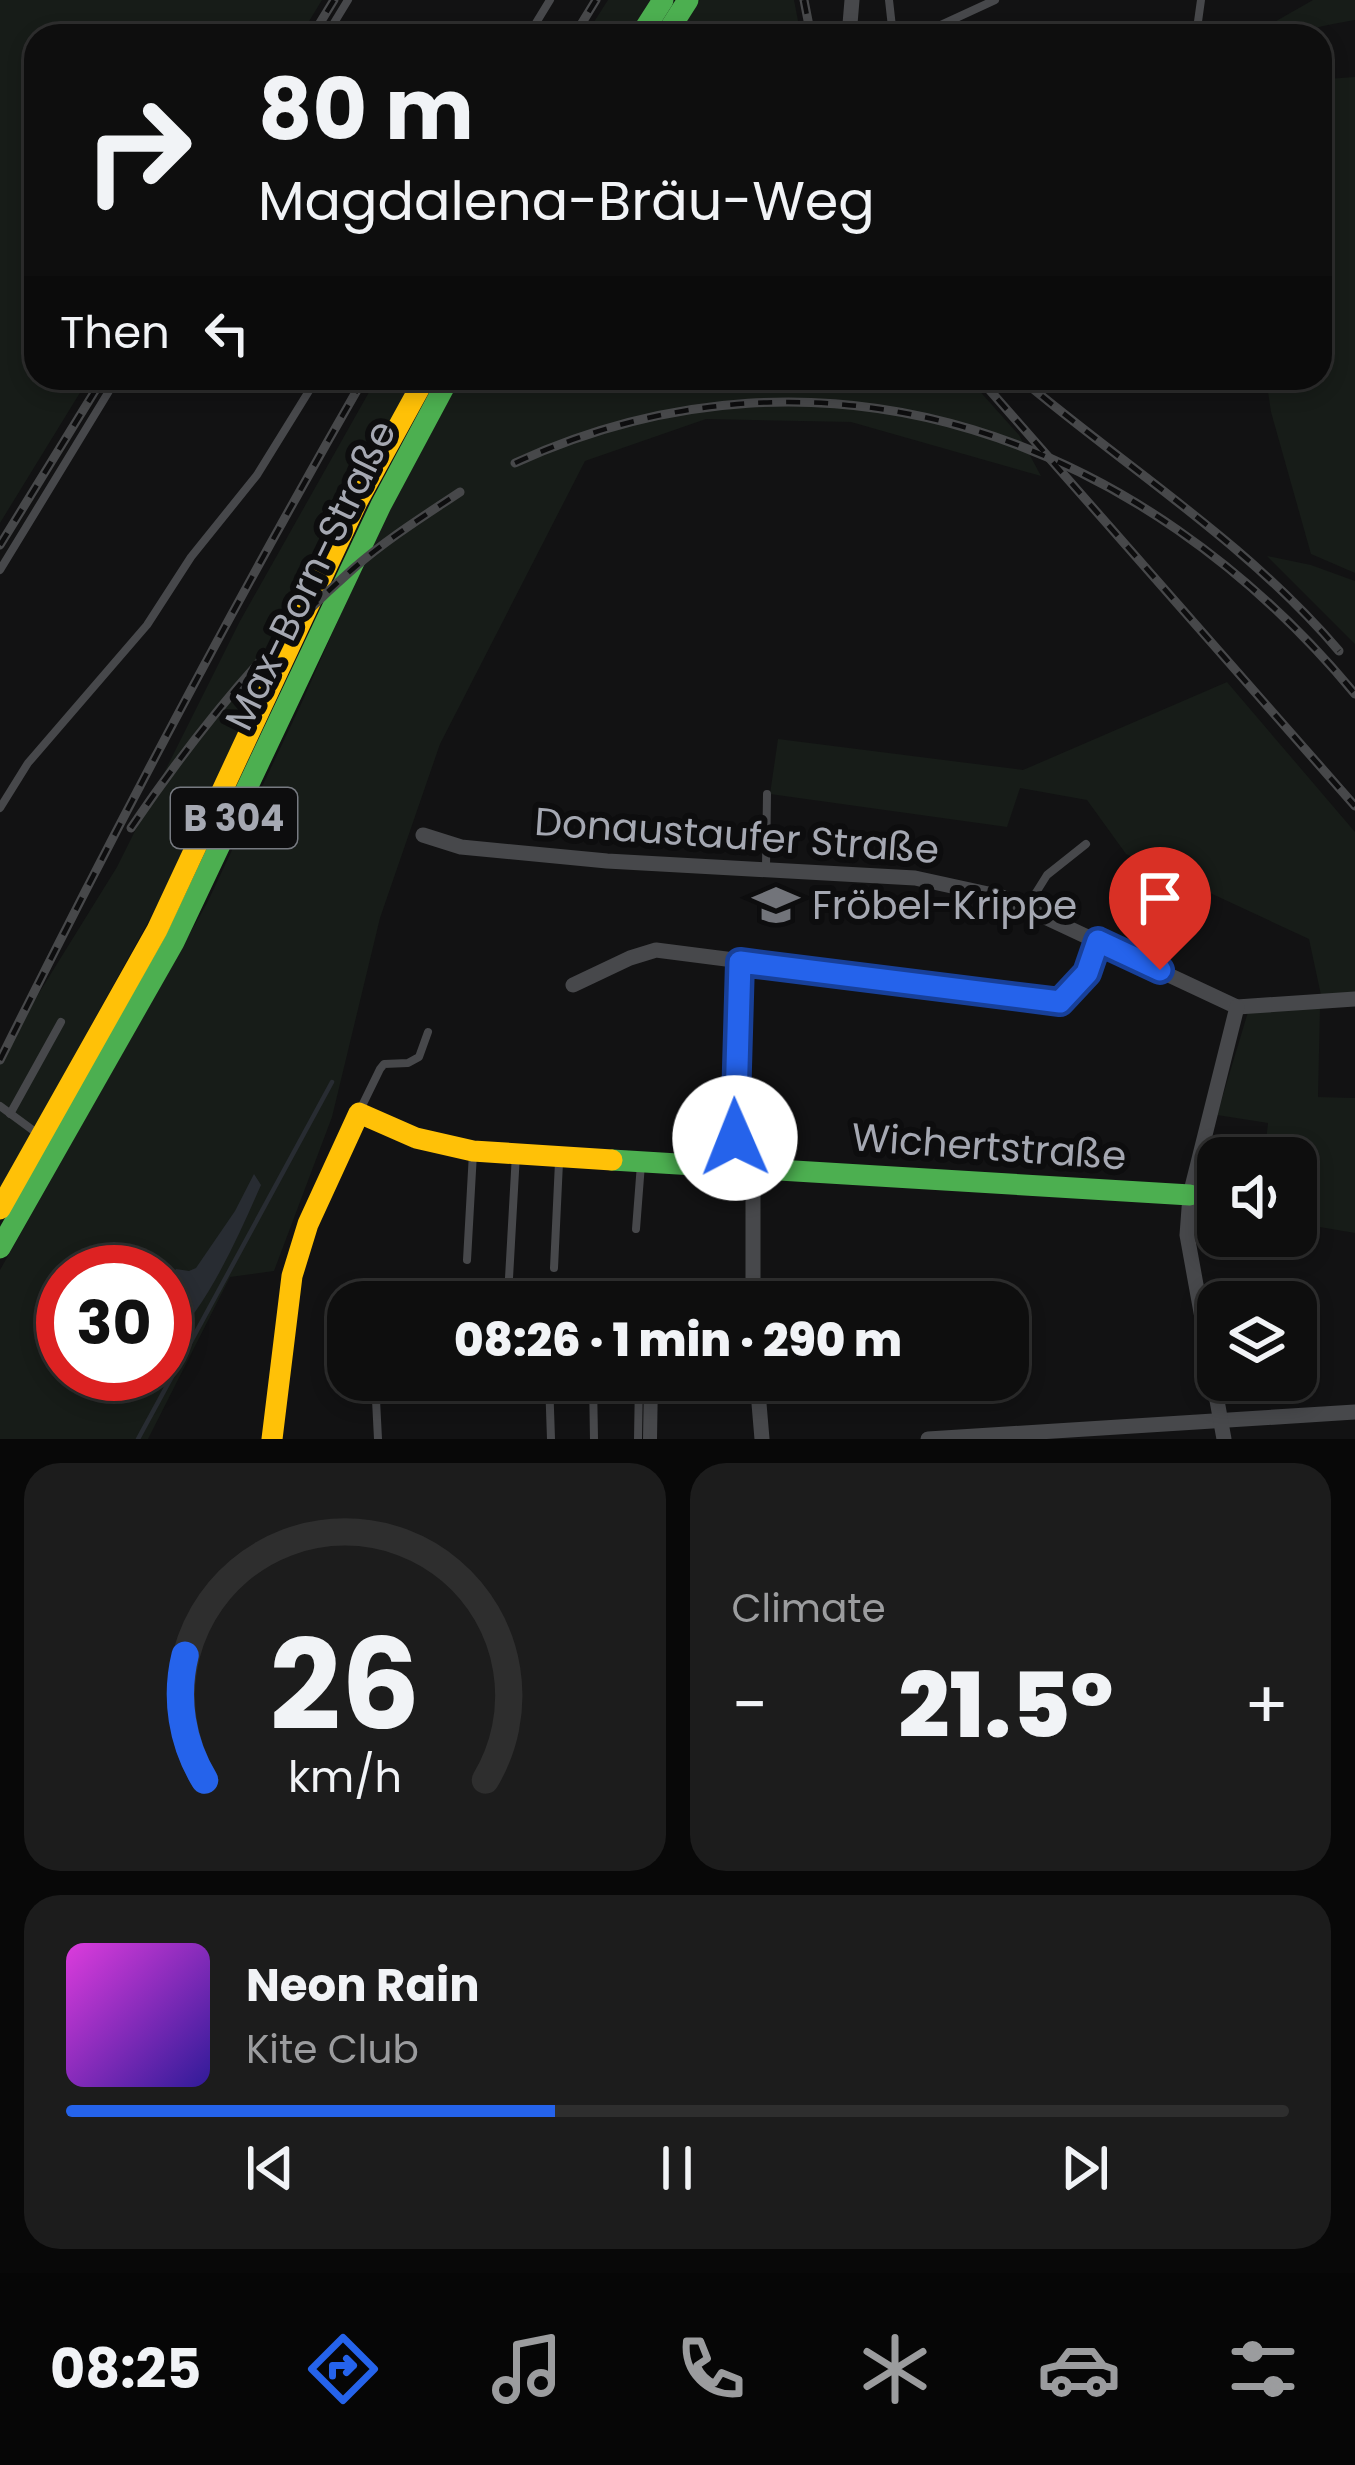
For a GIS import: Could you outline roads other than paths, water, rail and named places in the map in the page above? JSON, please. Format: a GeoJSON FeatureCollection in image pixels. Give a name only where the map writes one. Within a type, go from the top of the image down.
{"type":"FeatureCollection","features":[{"type":"Feature","properties":{"kind":"main road","name":"Max-Born-Straße"},"geometry":{"type":"LineString","coordinates":[[0,1209],[178,890],[342,535],[418,390]]}},
{"type":"Feature","properties":{"kind":"main road","name":"Max-Born-Straße"},"geometry":{"type":"LineString","coordinates":[[0,1249],[197,898],[361,543],[442,390]]}},
{"type":"Feature","properties":{"kind":"main road","name":"Wichertstraße"},"geometry":{"type":"LineString","coordinates":[[359,1113],[416,1138],[473,1151],[1190,1195]]}},
{"type":"Feature","properties":{"kind":"main road"},"geometry":{"type":"LineString","coordinates":[[272,1439],[292,1276],[316,1203],[359,1113]]}},
{"type":"Feature","properties":{"kind":"street","name":"Donaustaufer Straße"},"geometry":{"type":"LineString","coordinates":[[423,835],[461,847],[958,884],[1026,908],[1237,1007]]}},
{"type":"Feature","properties":{"kind":"street"},"geometry":{"type":"LineString","coordinates":[[573,986],[656,950],[1060,1002],[1087,973],[1098,941]]}},
{"type":"Feature","properties":{"kind":"street"},"geometry":{"type":"LineString","coordinates":[[740,962],[734,1059],[752,1281]]}},
{"type":"Feature","properties":{"kind":"street"},"geometry":{"type":"LineString","coordinates":[[1224,1439],[1187,1235],[1190,1195],[1237,1007],[1355,999]]}},
{"type":"Feature","properties":{"kind":"street"},"geometry":{"type":"LineString","coordinates":[[759,1401],[762,1439]]}},
{"type":"Feature","properties":{"kind":"street"},"geometry":{"type":"LineString","coordinates":[[928,1439],[1355,1412]]}},
{"type":"Feature","properties":{"kind":"lane"},"geometry":{"type":"LineString","coordinates":[[943,24],[995,0]]}},
{"type":"Feature","properties":{"kind":"lane"},"geometry":{"type":"LineString","coordinates":[[0,570],[110,390]]}},
{"type":"Feature","properties":{"kind":"lane"},"geometry":{"type":"LineString","coordinates":[[0,808],[28,763],[147,625],[191,557],[257,475],[310,390]]}},
{"type":"Feature","properties":{"kind":"lane"},"geometry":{"type":"LineString","coordinates":[[766,867],[767,794]]}},
{"type":"Feature","properties":{"kind":"lane"},"geometry":{"type":"LineString","coordinates":[[1026,908],[1047,875],[1086,844]]}},
{"type":"Feature","properties":{"kind":"lane"},"geometry":{"type":"LineString","coordinates":[[10,1114],[61,1022]]}},
{"type":"Feature","properties":{"kind":"lane"},"geometry":{"type":"LineString","coordinates":[[359,1113],[384,1064],[408,1063],[418,1057],[428,1032]]}},
{"type":"Feature","properties":{"kind":"lane"},"geometry":{"type":"LineString","coordinates":[[0,1106],[41,1136]]}},
{"type":"Feature","properties":{"kind":"lane"},"geometry":{"type":"LineString","coordinates":[[467,1259],[473,1151]]}},
{"type":"Feature","properties":{"kind":"lane"},"geometry":{"type":"LineString","coordinates":[[509,1278],[516,1153]]}},
{"type":"Feature","properties":{"kind":"lane"},"geometry":{"type":"LineString","coordinates":[[554,1268],[560,1154]]}},
{"type":"Feature","properties":{"kind":"lane"},"geometry":{"type":"LineString","coordinates":[[636,1229],[641,1160]]}},
{"type":"Feature","properties":{"kind":"lane"},"geometry":{"type":"LineString","coordinates":[[376,1401],[378,1439]]}},
{"type":"Feature","properties":{"kind":"lane"},"geometry":{"type":"LineString","coordinates":[[549,1401],[550,1439]]}},
{"type":"Feature","properties":{"kind":"lane"},"geometry":{"type":"LineString","coordinates":[[593,1401],[594,1439]]}},
{"type":"Feature","properties":{"kind":"lane"},"geometry":{"type":"LineString","coordinates":[[646,1439],[647,1401]]}},
{"type":"Feature","properties":{"kind":"waterway"},"geometry":{"type":"LineString","coordinates":[[138,1439],[332,1082]]}},
{"type":"Feature","properties":{"kind":"railway"},"geometry":{"type":"LineString","coordinates":[[319,24],[334,0]]}},
{"type":"Feature","properties":{"kind":"railway"},"geometry":{"type":"LineString","coordinates":[[581,24],[596,0]]}},
{"type":"Feature","properties":{"kind":"railway"},"geometry":{"type":"LineString","coordinates":[[804,0],[809,24]]}},
{"type":"Feature","properties":{"kind":"railway"},"geometry":{"type":"LineString","coordinates":[[0,545],[96,390]]}},
{"type":"Feature","properties":{"kind":"railway"},"geometry":{"type":"LineString","coordinates":[[0,1060],[177,716],[357,390]]}},
{"type":"Feature","properties":{"kind":"railway"},"geometry":{"type":"LineString","coordinates":[[990,390],[1355,806]]}},
{"type":"Feature","properties":{"kind":"railway"},"geometry":{"type":"LineString","coordinates":[[1035,390],[1226,541],[1339,651]]}},
{"type":"Feature","properties":{"kind":"railway"},"geometry":{"type":"LineString","coordinates":[[515,463],[632,422],[748,403],[862,406],[972,430],[1078,471],[1178,530],[1271,605],[1355,694]]}},
{"type":"Feature","properties":{"kind":"railway"},"geometry":{"type":"LineString","coordinates":[[131,828],[207,724],[292,627],[367,557],[460,492]]}},
{"type":"Feature","properties":{"kind":"place","name":"Fröbel-Krippe"},"geometry":{"type":"Point","coordinates":[776,905]}}]}
